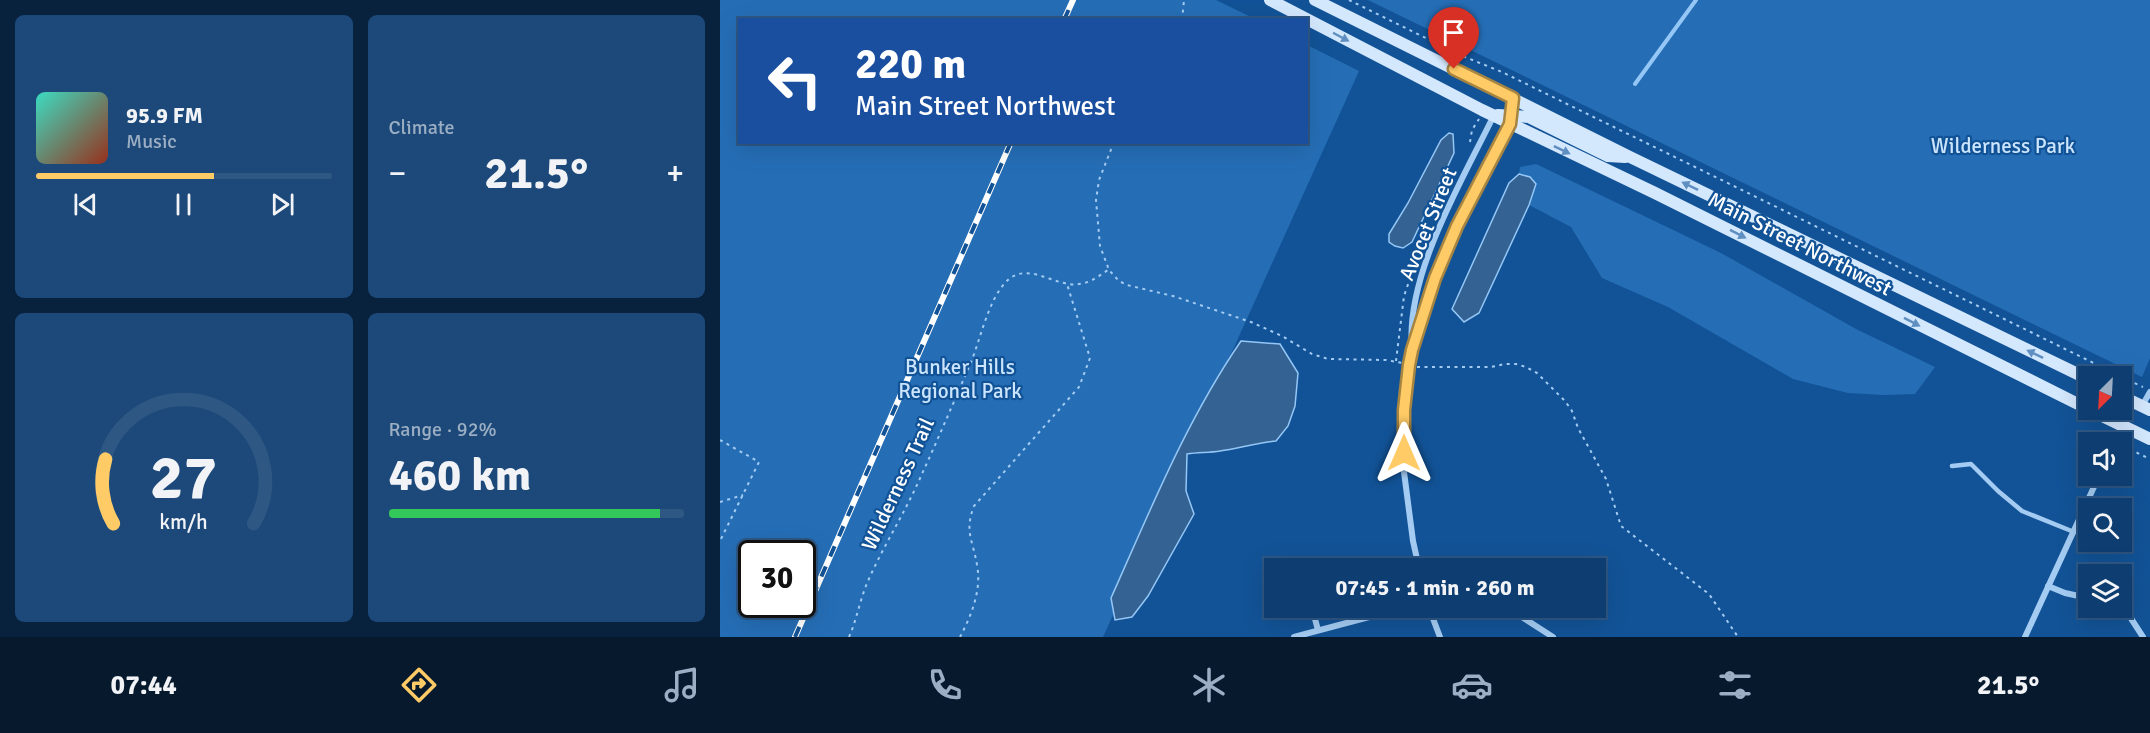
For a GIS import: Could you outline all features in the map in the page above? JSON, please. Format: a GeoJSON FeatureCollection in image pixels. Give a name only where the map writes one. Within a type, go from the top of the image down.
{"type":"FeatureCollection","features":[{"type":"Feature","properties":{"kind":"main road","name":"Main Street Northwest"},"geometry":{"type":"LineString","coordinates":[[1270,0],[1305,18]]}},
{"type":"Feature","properties":{"kind":"main road","name":"Main Street Northwest"},"geometry":{"type":"LineString","coordinates":[[1315,0],[1630,157],[2078,375]]}},
{"type":"Feature","properties":{"kind":"main road","name":"Main Street Northwest"},"geometry":{"type":"LineString","coordinates":[[1308,20],[1494,115],[1510,120],[2078,404]]}},
{"type":"Feature","properties":{"kind":"main road","name":"Main Street Northwest"},"geometry":{"type":"LineString","coordinates":[[1510,120],[1529,117],[1608,156],[1630,157]]}},
{"type":"Feature","properties":{"kind":"main road"},"geometry":{"type":"LineString","coordinates":[[2132,401],[2146,408]]}},
{"type":"Feature","properties":{"kind":"main road","name":"Main Street Northwest"},"geometry":{"type":"LineString","coordinates":[[2110,420],[2150,439]]}},
{"type":"Feature","properties":{"kind":"street","name":"Avocet Street"},"geometry":{"type":"LineString","coordinates":[[1417,558],[1404,472],[1404,410],[1412,350],[1435,278],[1457,226],[1510,120],[1513,98]]}},
{"type":"Feature","properties":{"kind":"street","name":"Avocet Street"},"geometry":{"type":"LineString","coordinates":[[1412,350],[1410,333],[1419,284],[1439,230],[1494,115]]}},
{"type":"Feature","properties":{"kind":"street"},"geometry":{"type":"LineString","coordinates":[[2146,408],[2150,391]]}},
{"type":"Feature","properties":{"kind":"street"},"geometry":{"type":"LineString","coordinates":[[2119,432],[2122,426]]}},
{"type":"Feature","properties":{"kind":"street"},"geometry":{"type":"LineString","coordinates":[[2025,637],[2094,486]]}},
{"type":"Feature","properties":{"kind":"street"},"geometry":{"type":"LineString","coordinates":[[2048,586],[2078,596]]}},
{"type":"Feature","properties":{"kind":"street"},"geometry":{"type":"LineString","coordinates":[[1315,618],[1318,630]]}},
{"type":"Feature","properties":{"kind":"street"},"geometry":{"type":"LineString","coordinates":[[1294,637],[1364,618]]}},
{"type":"Feature","properties":{"kind":"street"},"geometry":{"type":"LineString","coordinates":[[1432,618],[1440,637]]}},
{"type":"Feature","properties":{"kind":"street"},"geometry":{"type":"LineString","coordinates":[[1524,618],[1553,637]]}},
{"type":"Feature","properties":{"kind":"street"},"geometry":{"type":"LineString","coordinates":[[2131,618],[2144,637]]}},
{"type":"Feature","properties":{"kind":"lane"},"geometry":{"type":"LineString","coordinates":[[1952,466],[1971,464],[2022,511],[2073,532]]}},
{"type":"Feature","properties":{"kind":"path"},"geometry":{"type":"LineString","coordinates":[[1182,18],[1184,0]]}},
{"type":"Feature","properties":{"kind":"path"},"geometry":{"type":"LineString","coordinates":[[1349,0],[1460,55],[1502,72],[2099,366]]}},
{"type":"Feature","properties":{"kind":"path"},"geometry":{"type":"LineString","coordinates":[[1113,144],[1099,180],[1096,200],[1100,246],[1109,270],[1119,281],[1251,322],[1282,336],[1312,354],[1328,359],[1386,360],[1419,367],[1442,368],[1516,364],[1537,373],[1572,411],[1578,428],[1606,479],[1621,526],[1709,594],[1738,637]]}},
{"type":"Feature","properties":{"kind":"path","name":"Wilderness Trail"},"geometry":{"type":"LineString","coordinates":[[849,637],[868,581],[916,486],[999,293],[1011,278],[1018,275],[1039,275],[1067,284],[1079,285],[1109,270]]}},
{"type":"Feature","properties":{"kind":"path"},"geometry":{"type":"LineString","coordinates":[[960,637],[970,617],[976,595],[978,567],[969,536],[969,519],[975,506],[1080,387],[1088,366],[1090,358],[1067,284]]}},
{"type":"Feature","properties":{"kind":"path"},"geometry":{"type":"LineString","coordinates":[[2132,382],[2150,391]]}},
{"type":"Feature","properties":{"kind":"path"},"geometry":{"type":"LineString","coordinates":[[720,440],[759,462],[720,541]]}},
{"type":"Feature","properties":{"kind":"path"},"geometry":{"type":"LineString","coordinates":[[2132,450],[2150,459]]}},
{"type":"Feature","properties":{"kind":"path"},"geometry":{"type":"LineString","coordinates":[[720,502],[743,495]]}},
{"type":"Feature","properties":{"kind":"green space","name":"Bunker Hills Regional Park"},"geometry":{"type":"Polygon","coordinates":[[[720,0],[1216,0],[1253,18],[738,18],[738,144],[1308,144],[1308,46],[1359,71],[1103,637],[720,637],[720,0]]]}},
{"type":"Feature","properties":{"kind":"green space","name":"Wilderness Park"},"geometry":{"type":"Polygon","coordinates":[[[1368,0],[2150,0],[2150,358],[2142,377],[2132,372],[2132,366],[2119,366],[1368,0]]]}},
{"type":"Feature","properties":{"kind":"green space"},"geometry":{"type":"Polygon","coordinates":[[[1536,164],[1721,253],[1856,329],[1935,367],[1915,394],[1848,393],[1793,379],[1668,307],[1602,278],[1571,227],[1529,205],[1536,184],[1530,177],[1519,174],[1520,167],[1536,164]]]}},
{"type":"Feature","properties":{"kind":"shaded area"},"geometry":{"type":"Polygon","coordinates":[[[1449,133],[1453,134],[1454,153],[1412,242],[1403,248],[1395,246],[1389,242],[1389,234],[1441,140],[1449,133]]]}},
{"type":"Feature","properties":{"kind":"shaded area"},"geometry":{"type":"Polygon","coordinates":[[[1519,174],[1530,177],[1536,184],[1529,205],[1479,313],[1464,322],[1452,309],[1509,183],[1519,174]]]}},
{"type":"Feature","properties":{"kind":"shaded area"},"geometry":{"type":"Polygon","coordinates":[[[1241,341],[1280,344],[1298,373],[1295,406],[1288,426],[1276,441],[1216,452],[1187,454],[1186,491],[1194,514],[1148,596],[1132,617],[1115,620],[1111,598],[1155,500],[1203,403],[1241,341]]]}},
{"type":"Feature","properties":{"kind":"waterway"},"geometry":{"type":"LineString","coordinates":[[1635,84],[1696,0]]}},
{"type":"Feature","properties":{"kind":"railway"},"geometry":{"type":"LineString","coordinates":[[1065,18],[1073,0]]}},
{"type":"Feature","properties":{"kind":"railway"},"geometry":{"type":"LineString","coordinates":[[795,637],[1010,144]]}},
{"type":"Feature","properties":{"kind":"route"},"geometry":{"type":"LineString","coordinates":[[1404,453],[1404,410],[1412,350],[1435,278],[1457,226],[1510,124],[1513,98],[1454,69]]}}]}
